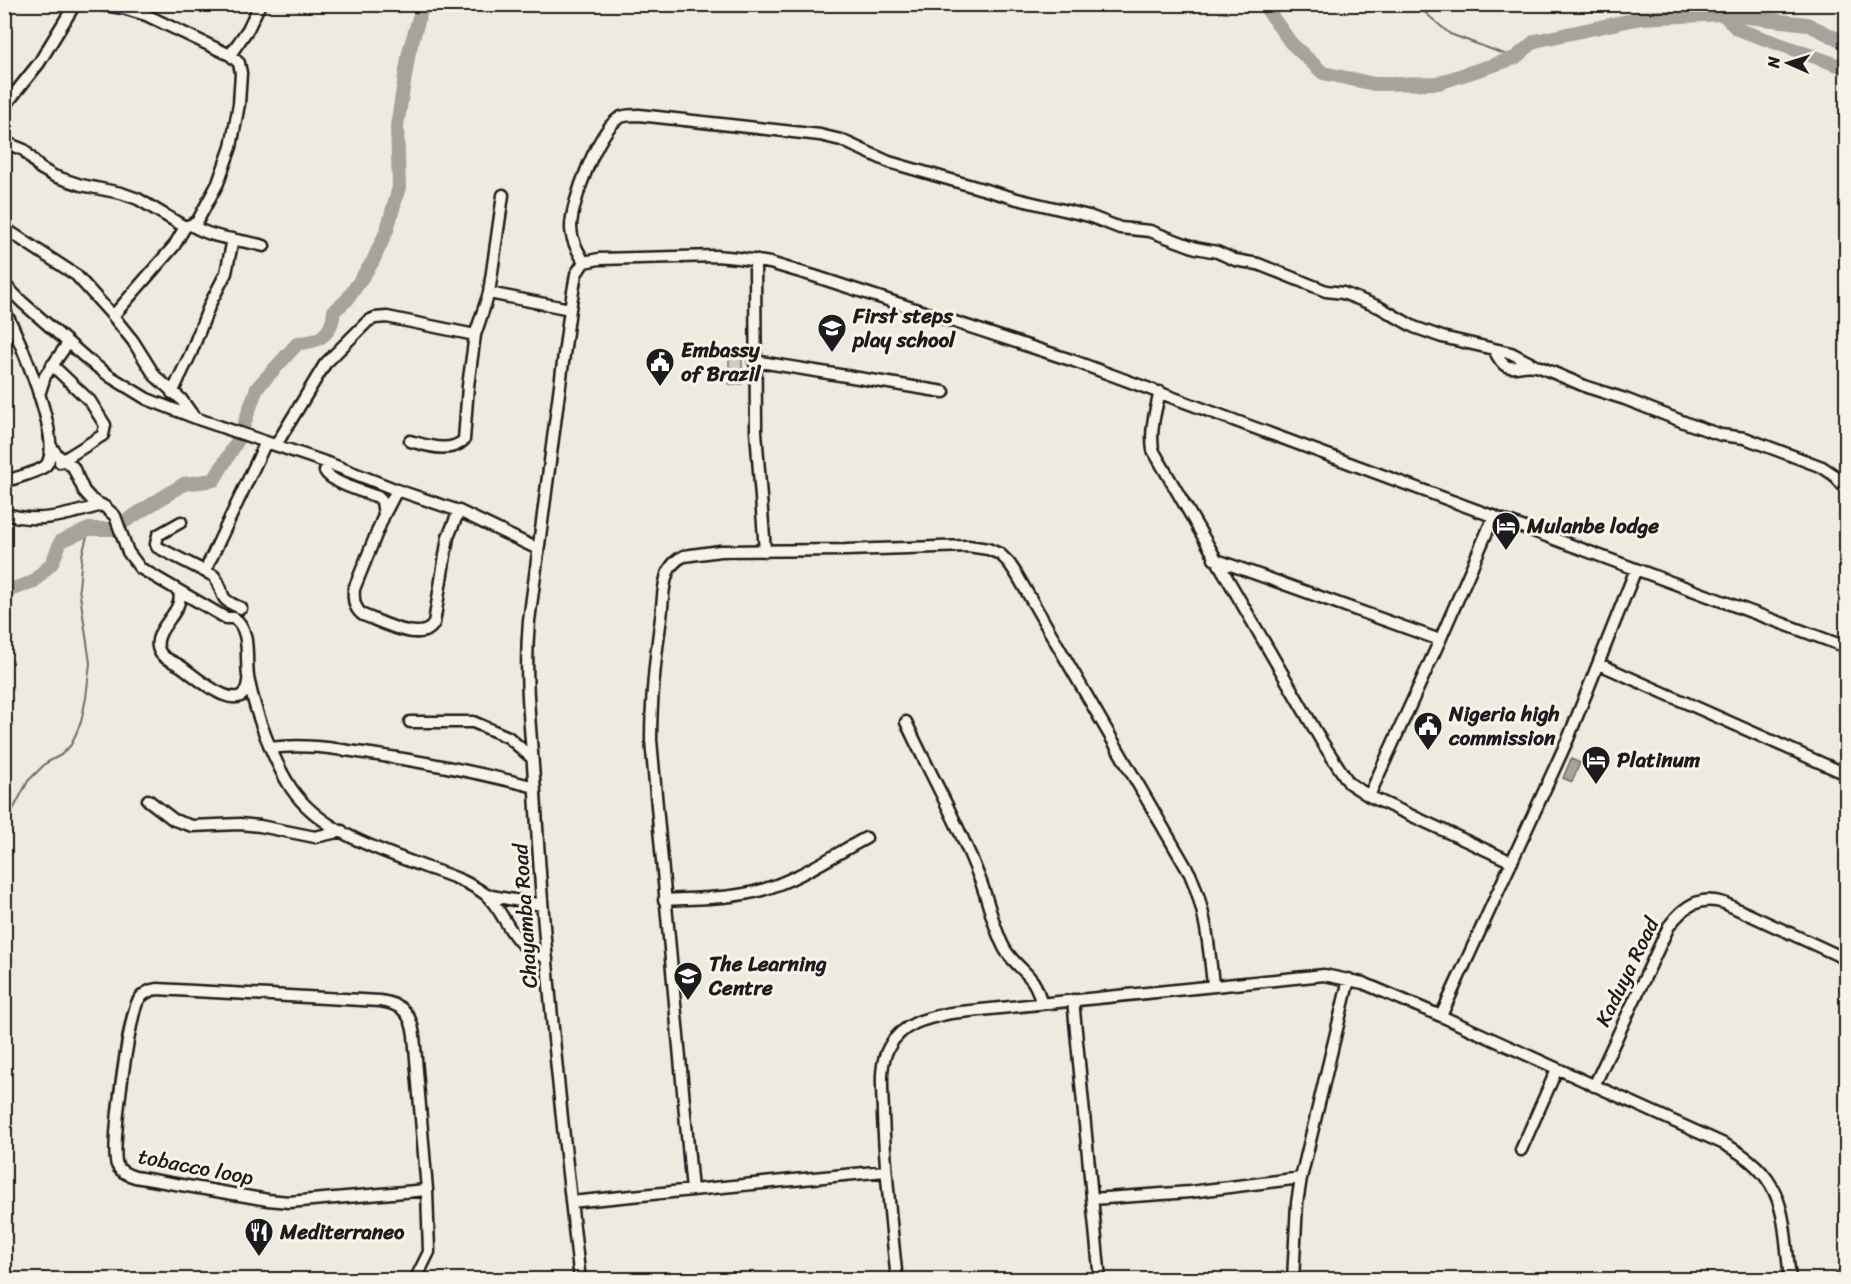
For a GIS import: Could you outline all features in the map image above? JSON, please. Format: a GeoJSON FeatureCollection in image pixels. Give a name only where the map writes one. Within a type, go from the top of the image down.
{"type":"FeatureCollection","features":[{"type":"Feature","properties":{"kind":"street"},"geometry":{"type":"LineString","coordinates":[[4,107],[39,63],[75,4]]}},
{"type":"Feature","properties":{"kind":"street"},"geometry":{"type":"LineString","coordinates":[[97,4],[146,15],[230,56],[239,63],[241,73],[233,142],[202,215],[197,222],[188,226],[174,246],[113,316]]}},
{"type":"Feature","properties":{"kind":"street"},"geometry":{"type":"LineString","coordinates":[[230,56],[248,29],[260,4]]}},
{"type":"Feature","properties":{"kind":"street"},"geometry":{"type":"LineString","coordinates":[[1846,489],[1829,470],[1812,462],[1745,438],[1709,431],[1534,365],[1510,369],[1503,366],[1494,349],[1442,337],[1414,327],[1379,307],[1343,293],[1326,291],[1258,264],[1235,260],[1150,231],[1120,228],[1089,216],[1017,199],[889,162],[841,140],[820,135],[628,115],[614,122],[604,136],[581,182],[571,225],[574,243],[584,262],[599,259],[716,256],[755,260],[814,276],[1063,357],[1846,647]]}},
{"type":"Feature","properties":{"kind":"street"},"geometry":{"type":"LineString","coordinates":[[4,142],[24,150],[40,168],[54,176],[138,199],[201,231],[264,246]]}},
{"type":"Feature","properties":{"kind":"street"},"geometry":{"type":"LineString","coordinates":[[410,441],[446,448],[459,445],[464,440],[475,335],[489,293],[503,195]]}},
{"type":"Feature","properties":{"kind":"street"},"geometry":{"type":"LineString","coordinates":[[4,228],[76,275],[133,341],[155,376],[181,399],[194,417]]}},
{"type":"Feature","properties":{"kind":"street"},"geometry":{"type":"LineString","coordinates":[[172,393],[210,304],[226,273],[233,239]]}},
{"type":"Feature","properties":{"kind":"street"},"geometry":{"type":"LineString","coordinates":[[755,260],[754,361],[757,453],[765,551]]}},
{"type":"Feature","properties":{"kind":"street","name":"Chayamba Road"},"geometry":{"type":"LineString","coordinates":[[580,1280],[542,905],[535,787],[528,724],[526,662],[529,621],[570,309],[576,274],[584,262]]}},
{"type":"Feature","properties":{"kind":"street"},"geometry":{"type":"LineString","coordinates":[[6,289],[68,344],[111,377],[147,399],[459,511],[538,549]]}},
{"type":"Feature","properties":{"kind":"street"},"geometry":{"type":"LineString","coordinates":[[489,293],[570,309]]}},
{"type":"Feature","properties":{"kind":"street"},"geometry":{"type":"LineString","coordinates":[[4,309],[21,344],[39,395],[51,446],[57,455],[72,467],[84,491],[92,500],[102,505],[114,516],[128,552],[136,564],[179,592],[226,618],[234,618],[239,622],[245,640],[248,681],[248,687],[241,694],[232,697],[222,695],[159,651],[158,642],[180,600],[179,592]]}},
{"type":"Feature","properties":{"kind":"street"},"geometry":{"type":"LineString","coordinates":[[205,571],[271,444],[325,364],[368,321],[387,317],[475,335]]}},
{"type":"Feature","properties":{"kind":"street"},"geometry":{"type":"LineString","coordinates":[[39,395],[41,385],[51,365],[68,344]]}},
{"type":"Feature","properties":{"kind":"street"},"geometry":{"type":"LineString","coordinates":[[754,361],[944,392]]}},
{"type":"Feature","properties":{"kind":"street"},"geometry":{"type":"LineString","coordinates":[[4,482],[63,460],[103,435],[105,426],[90,400],[51,365]]}},
{"type":"Feature","properties":{"kind":"street"},"geometry":{"type":"LineString","coordinates":[[1160,392],[1153,419],[1151,437],[1153,450],[1322,742],[1349,783],[1369,795],[1512,862]]}},
{"type":"Feature","properties":{"kind":"street"},"geometry":{"type":"LineString","coordinates":[[43,469],[48,463],[51,446]]}},
{"type":"Feature","properties":{"kind":"street"},"geometry":{"type":"LineString","coordinates":[[328,463],[326,474],[336,481],[378,497],[382,501],[384,515]]}},
{"type":"Feature","properties":{"kind":"street"},"geometry":{"type":"LineString","coordinates":[[397,490],[384,515],[354,590],[357,609],[363,615],[411,632],[421,633],[429,630],[434,623],[448,537],[459,511]]}},
{"type":"Feature","properties":{"kind":"street"},"geometry":{"type":"LineString","coordinates":[[4,513],[42,519],[59,517],[102,505]]}},
{"type":"Feature","properties":{"kind":"street"},"geometry":{"type":"LineString","coordinates":[[1369,795],[1494,516]]}},
{"type":"Feature","properties":{"kind":"street"},"geometry":{"type":"LineString","coordinates":[[181,522],[158,535],[156,539],[158,547],[214,576],[223,599],[241,608]]}},
{"type":"Feature","properties":{"kind":"street"},"geometry":{"type":"LineString","coordinates":[[692,1190],[651,740],[656,657],[667,574],[679,558],[691,554],[720,551],[968,546],[994,550],[1004,557],[1017,575],[1190,874],[1199,895],[1206,924],[1214,985]]}},
{"type":"Feature","properties":{"kind":"street"},"geometry":{"type":"LineString","coordinates":[[1215,559],[1440,640]]}},
{"type":"Feature","properties":{"kind":"street"},"geometry":{"type":"LineString","coordinates":[[1441,1016],[1568,739],[1636,570]]}},
{"type":"Feature","properties":{"kind":"street"},"geometry":{"type":"LineString","coordinates":[[1599,664],[1846,774]]}},
{"type":"Feature","properties":{"kind":"street"},"geometry":{"type":"LineString","coordinates":[[248,681],[270,748],[296,794],[317,815],[342,831],[381,850],[447,875],[486,895],[542,905]]}},
{"type":"Feature","properties":{"kind":"street"},"geometry":{"type":"LineString","coordinates":[[410,722],[473,722],[508,737],[532,758]]}},
{"type":"Feature","properties":{"kind":"street"},"geometry":{"type":"LineString","coordinates":[[906,722],[946,802],[979,876],[1006,950],[1038,987],[1041,1003]]}},
{"type":"Feature","properties":{"kind":"street"},"geometry":{"type":"LineString","coordinates":[[270,748],[301,745],[363,753],[445,766],[535,787]]}},
{"type":"Feature","properties":{"kind":"street"},"geometry":{"type":"LineString","coordinates":[[148,800],[174,820],[192,826],[250,825],[315,837],[342,831]]}},
{"type":"Feature","properties":{"kind":"street"},"geometry":{"type":"LineString","coordinates":[[664,900],[761,890],[792,879],[866,838]]}},
{"type":"Feature","properties":{"kind":"street"},"geometry":{"type":"LineString","coordinates":[[486,895],[522,944],[547,959]]}},
{"type":"Feature","properties":{"kind":"street","name":"Kaduya Road"},"geometry":{"type":"LineString","coordinates":[[1594,1086],[1669,926],[1677,915],[1694,903],[1714,900],[1725,903],[1846,959]]}},
{"type":"Feature","properties":{"kind":"street"},"geometry":{"type":"LineString","coordinates":[[897,1280],[885,1171],[882,1072],[889,1047],[900,1032],[913,1023],[930,1017],[1041,1003],[1324,975],[1362,983],[1441,1016],[1746,1156],[1771,1183],[1778,1196],[1782,1210],[1790,1280]]}},
{"type":"Feature","properties":{"kind":"street"},"geometry":{"type":"LineString","coordinates":[[1293,1280],[1295,1223],[1300,1178],[1349,980]]}},
{"type":"Feature","properties":{"kind":"street","name":"tobacco loop"},"geometry":{"type":"LineString","coordinates":[[157,989],[380,1001],[403,1008],[411,1018],[414,1035],[427,1190],[289,1202],[135,1178],[124,1173],[117,1166],[114,1151],[126,1061],[135,1009],[139,1000],[146,993],[157,989]]}},
{"type":"Feature","properties":{"kind":"street"},"geometry":{"type":"LineString","coordinates":[[1073,1000],[1100,1280]]}},
{"type":"Feature","properties":{"kind":"street"},"geometry":{"type":"LineString","coordinates":[[1521,1150],[1557,1069]]}},
{"type":"Feature","properties":{"kind":"street"},"geometry":{"type":"LineString","coordinates":[[571,1202],[885,1171]]}},
{"type":"Feature","properties":{"kind":"street"},"geometry":{"type":"LineString","coordinates":[[1092,1199],[1190,1192],[1300,1178]]}},
{"type":"Feature","properties":{"kind":"street"},"geometry":{"type":"LineString","coordinates":[[415,1280],[429,1252],[427,1190]]}},
{"type":"Feature","properties":{"kind":"street"},"geometry":{"type":"LineString","coordinates":[[1839,1280],[1846,1279]]}},
{"type":"Feature","properties":{"kind":"shaded area"},"geometry":{"type":"Polygon","coordinates":[[[729,356],[742,356],[742,384],[729,384],[729,356]]]}},
{"type":"Feature","properties":{"kind":"shaded area"},"geometry":{"type":"Polygon","coordinates":[[[1571,759],[1580,763],[1572,782],[1563,778],[1571,759]]]}},
{"type":"Feature","properties":{"kind":"waterway"},"geometry":{"type":"LineString","coordinates":[[243,427],[257,388],[298,343],[319,339],[328,331],[334,311],[347,300],[373,261],[387,230],[399,187],[397,126],[409,52],[423,4]]}},
{"type":"Feature","properties":{"kind":"waterway"},"geometry":{"type":"LineString","coordinates":[[1263,4],[1291,43],[1323,73],[1374,84],[1438,83],[1515,58],[1535,41],[1641,18],[1723,14],[1807,24],[1846,43]]}},
{"type":"Feature","properties":{"kind":"waterway"},"geometry":{"type":"LineString","coordinates":[[1415,4],[1450,34],[1515,58]]}},
{"type":"Feature","properties":{"kind":"waterway"},"geometry":{"type":"LineString","coordinates":[[1723,14],[1737,29],[1846,68]]}},
{"type":"Feature","properties":{"kind":"waterway"},"geometry":{"type":"LineString","coordinates":[[4,592],[33,582],[52,563],[61,541],[89,529],[113,529],[184,484],[214,480],[238,440]]}},
{"type":"Feature","properties":{"kind":"waterway"},"geometry":{"type":"LineString","coordinates":[[4,827],[28,781],[46,763],[61,755],[71,745],[81,722],[90,663],[79,588],[82,555],[89,529]]}},
{"type":"Feature","properties":{"kind":"place","name":"First steps play school"},"geometry":{"type":"Point","coordinates":[832,354]}},
{"type":"Feature","properties":{"kind":"place","name":"Embassy of Brazil"},"geometry":{"type":"Point","coordinates":[660,388]}},
{"type":"Feature","properties":{"kind":"place","name":"Mulanbe lodge"},"geometry":{"type":"Point","coordinates":[1506,552]}},
{"type":"Feature","properties":{"kind":"place","name":"Nigeria high commission"},"geometry":{"type":"Point","coordinates":[1428,752]}},
{"type":"Feature","properties":{"kind":"place","name":"Platinum"},"geometry":{"type":"Point","coordinates":[1596,786]}},
{"type":"Feature","properties":{"kind":"place","name":"The Learning Centre"},"geometry":{"type":"Point","coordinates":[688,1002]}},
{"type":"Feature","properties":{"kind":"place","name":"Mediterraneo"},"geometry":{"type":"Point","coordinates":[259,1258]}}]}
